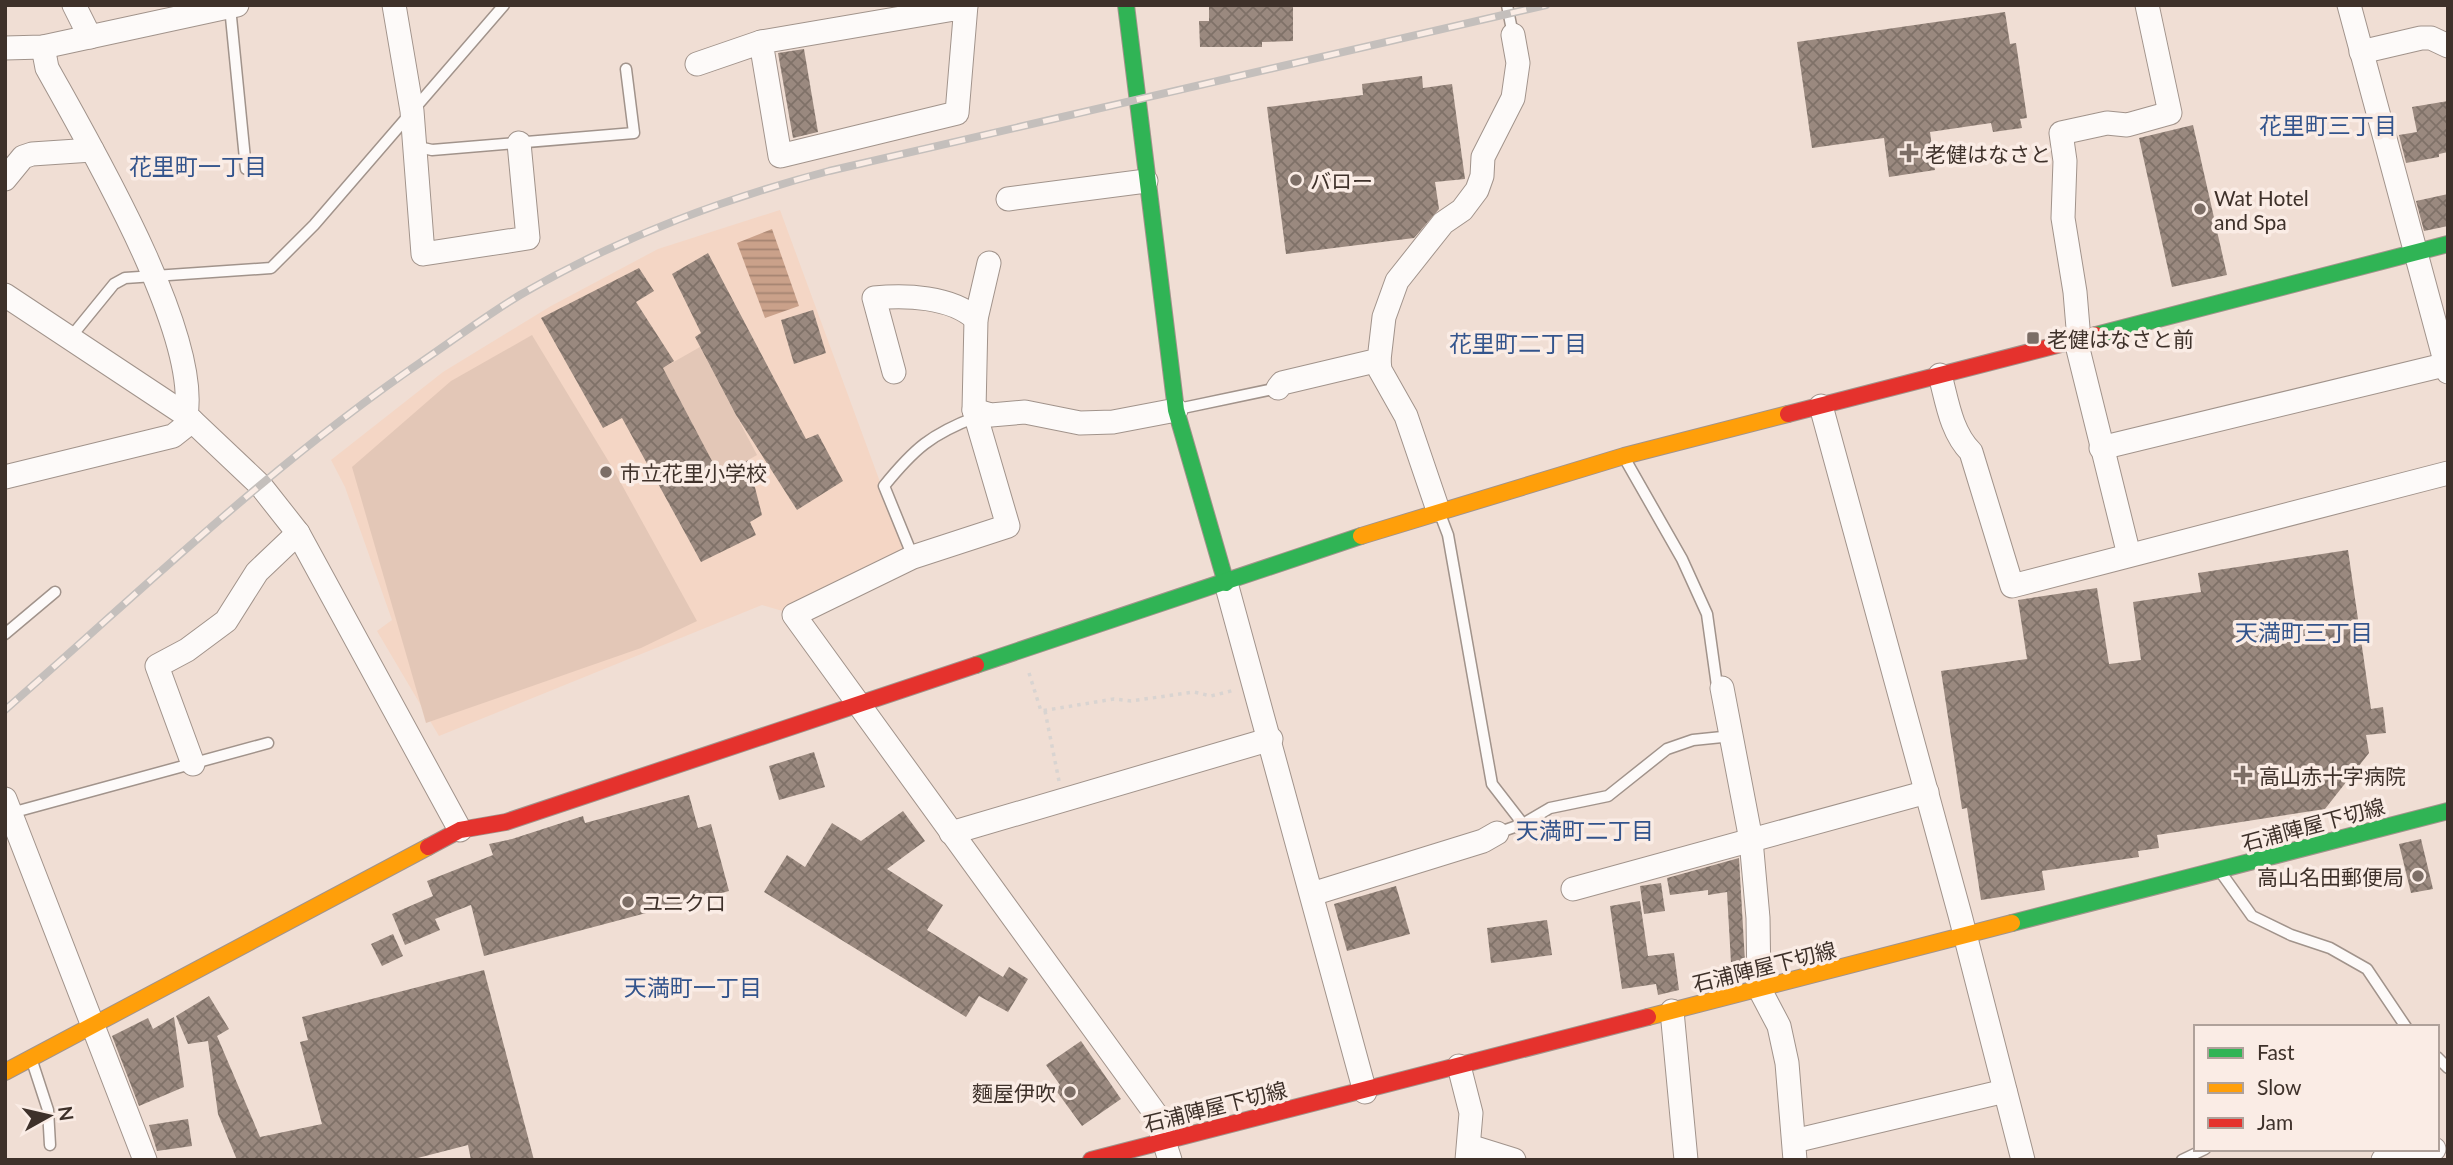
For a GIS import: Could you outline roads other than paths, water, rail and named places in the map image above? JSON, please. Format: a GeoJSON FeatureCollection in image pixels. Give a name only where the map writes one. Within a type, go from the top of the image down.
{"type":"FeatureCollection","features":[{"type":"Feature","properties":{"kind":"street"},"geometry":{"type":"LineString","coordinates":[[74,5],[90,37]]}},
{"type":"Feature","properties":{"kind":"street"},"geometry":{"type":"LineString","coordinates":[[394,5],[412,111],[424,254],[528,239],[519,143]]}},
{"type":"Feature","properties":{"kind":"street"},"geometry":{"type":"LineString","coordinates":[[1126,5],[1175,410],[1256,685],[1365,1092]]}},
{"type":"Feature","properties":{"kind":"street"},"geometry":{"type":"LineString","coordinates":[[2129,555],[2077,340],[2075,292],[2063,218],[2065,162],[2061,133],[2107,123],[2127,125],[2170,113],[2147,5]]}},
{"type":"Feature","properties":{"kind":"street"},"geometry":{"type":"LineString","coordinates":[[2101,448],[2447,367],[2349,5]]}},
{"type":"Feature","properties":{"kind":"street"},"geometry":{"type":"LineString","coordinates":[[5,48],[43,47],[234,6]]}},
{"type":"Feature","properties":{"kind":"street"},"geometry":{"type":"LineString","coordinates":[[697,64],[761,42],[966,6],[957,113],[780,156],[761,42]]}},
{"type":"Feature","properties":{"kind":"street"},"geometry":{"type":"LineString","coordinates":[[1438,510],[1406,416],[1381,370],[1379,360],[1384,317],[1397,281],[1443,223],[1462,210],[1477,190],[1482,176],[1483,157],[1513,98],[1518,63],[1513,34]]}},
{"type":"Feature","properties":{"kind":"street"},"geometry":{"type":"LineString","coordinates":[[2361,52],[2421,38],[2431,38],[2448,46]]}},
{"type":"Feature","properties":{"kind":"street"},"geometry":{"type":"LineString","coordinates":[[5,477],[173,436],[189,418],[189,394],[177,341],[152,275],[116,193],[47,68],[43,47]]}},
{"type":"Feature","properties":{"kind":"street"},"geometry":{"type":"LineString","coordinates":[[5,179],[23,157],[32,153],[92,150]]}},
{"type":"Feature","properties":{"kind":"street"},"geometry":{"type":"LineString","coordinates":[[1007,199],[1146,181]]}},
{"type":"Feature","properties":{"kind":"street"},"geometry":{"type":"LineString","coordinates":[[5,1072],[460,830],[506,822],[1438,510],[1624,456],[2448,244]]}},
{"type":"Feature","properties":{"kind":"street"},"geometry":{"type":"LineString","coordinates":[[989,263],[976,319],[975,413],[1009,526],[913,557],[794,615],[857,706],[1155,1113],[1168,1150]]}},
{"type":"Feature","properties":{"kind":"street"},"geometry":{"type":"LineString","coordinates":[[5,295],[189,418],[246,468],[298,533],[460,830]]}},
{"type":"Feature","properties":{"kind":"street"},"geometry":{"type":"LineString","coordinates":[[894,372],[874,298],[918,297],[957,307],[976,319]]}},
{"type":"Feature","properties":{"kind":"street"},"geometry":{"type":"LineString","coordinates":[[1278,388],[1282,383],[1292,380],[1379,360]]}},
{"type":"Feature","properties":{"kind":"street"},"geometry":{"type":"LineString","coordinates":[[1940,374],[1952,419],[1970,453],[2012,586],[2448,473]]}},
{"type":"Feature","properties":{"kind":"street"},"geometry":{"type":"LineString","coordinates":[[1821,406],[1966,936],[2023,1160]]}},
{"type":"Feature","properties":{"kind":"street"},"geometry":{"type":"LineString","coordinates":[[975,413],[991,415],[1025,412],[1080,423],[1113,422],[1175,410]]}},
{"type":"Feature","properties":{"kind":"street"},"geometry":{"type":"LineString","coordinates":[[193,764],[157,666],[187,650],[226,621],[257,572],[298,533]]}},
{"type":"Feature","properties":{"kind":"street"},"geometry":{"type":"LineString","coordinates":[[1722,688],[1751,840],[1758,918],[1759,988],[1779,1026],[1790,1085],[1795,1150],[2005,1091]]}},
{"type":"Feature","properties":{"kind":"street"},"geometry":{"type":"LineString","coordinates":[[951,833],[1271,739]]}},
{"type":"Feature","properties":{"kind":"street"},"geometry":{"type":"LineString","coordinates":[[1573,889],[1927,792]]}},
{"type":"Feature","properties":{"kind":"street"},"geometry":{"type":"LineString","coordinates":[[8,806],[145,1160]]}},
{"type":"Feature","properties":{"kind":"street","name":"石浦陣屋下切線"},"geometry":{"type":"LineString","coordinates":[[1091,1160],[1168,1150],[1459,1066],[2448,811]]}},
{"type":"Feature","properties":{"kind":"street"},"geometry":{"type":"LineString","coordinates":[[1312,894],[1483,841],[1497,833]]}},
{"type":"Feature","properties":{"kind":"street"},"geometry":{"type":"LineString","coordinates":[[1672,1011],[1686,1160]]}},
{"type":"Feature","properties":{"kind":"street"},"geometry":{"type":"LineString","coordinates":[[1459,1066],[1471,1113],[1468,1153],[1514,1160]]}},
{"type":"Feature","properties":{"kind":"street"},"geometry":{"type":"LineString","coordinates":[[2383,1160],[2426,1151]]}},
{"type":"Feature","properties":{"kind":"lane"},"geometry":{"type":"LineString","coordinates":[[70,338],[114,284],[125,278],[271,268],[314,225],[504,5]]}},
{"type":"Feature","properties":{"kind":"lane"},"geometry":{"type":"LineString","coordinates":[[1507,5],[1513,34]]}},
{"type":"Feature","properties":{"kind":"lane"},"geometry":{"type":"LineString","coordinates":[[234,6],[246,169]]}},
{"type":"Feature","properties":{"kind":"lane"},"geometry":{"type":"LineString","coordinates":[[414,146],[432,150],[634,133],[626,69]]}},
{"type":"Feature","properties":{"kind":"lane"},"geometry":{"type":"LineString","coordinates":[[1175,410],[1278,388]]}},
{"type":"Feature","properties":{"kind":"lane"},"geometry":{"type":"LineString","coordinates":[[913,557],[884,486],[926,440],[975,413]]}},
{"type":"Feature","properties":{"kind":"lane"},"geometry":{"type":"LineString","coordinates":[[1624,456],[1673,542],[1707,614],[1717,686],[1722,688]]}},
{"type":"Feature","properties":{"kind":"lane"},"geometry":{"type":"LineString","coordinates":[[1438,510],[1448,535],[1492,784],[1523,824]]}},
{"type":"Feature","properties":{"kind":"lane"},"geometry":{"type":"LineString","coordinates":[[5,634],[55,592]]}},
{"type":"Feature","properties":{"kind":"lane"},"geometry":{"type":"LineString","coordinates":[[1497,833],[1523,824],[1550,808],[1608,796],[1667,749],[1678,744],[1731,736]]}},
{"type":"Feature","properties":{"kind":"lane"},"geometry":{"type":"LineString","coordinates":[[8,806],[193,764],[268,743]]}},
{"type":"Feature","properties":{"kind":"lane"},"geometry":{"type":"LineString","coordinates":[[2219,870],[2252,916],[2291,935],[2330,948],[2367,969],[2405,1025]]}},
{"type":"Feature","properties":{"kind":"lane"},"geometry":{"type":"LineString","coordinates":[[31,1058],[48,1110],[50,1145]]}},
{"type":"Feature","properties":{"kind":"lane"},"geometry":{"type":"LineString","coordinates":[[2182,1160],[2201,1151]]}},
{"type":"Feature","properties":{"kind":"railway"},"geometry":{"type":"LineString","coordinates":[[5,710],[209,529],[314,441],[369,399],[520,295],[594,256],[670,222],[749,194],[829,171],[1546,5]]}},
{"type":"Feature","properties":{"kind":"place","name":"老健はなさと"},"geometry":{"type":"Point","coordinates":[1909,153]}},
{"type":"Feature","properties":{"kind":"place","name":"バロー"},"geometry":{"type":"Point","coordinates":[1296,180]}},
{"type":"Feature","properties":{"kind":"place","name":"Wat Hotel and Spa"},"geometry":{"type":"Point","coordinates":[2200,209]}},
{"type":"Feature","properties":{"kind":"place","name":"老健はなさと前"},"geometry":{"type":"Point","coordinates":[2033,338]}},
{"type":"Feature","properties":{"kind":"place","name":"市立花里小学校"},"geometry":{"type":"Point","coordinates":[606,472]}},
{"type":"Feature","properties":{"kind":"place","name":"高山赤十字病院"},"geometry":{"type":"Point","coordinates":[2243,775]}},
{"type":"Feature","properties":{"kind":"place","name":"高山名田郵便局"},"geometry":{"type":"Point","coordinates":[2418,876]}},
{"type":"Feature","properties":{"kind":"place","name":"ユニクロ"},"geometry":{"type":"Point","coordinates":[628,902]}},
{"type":"Feature","properties":{"kind":"place","name":"麵屋伊吹"},"geometry":{"type":"Point","coordinates":[1070,1092]}},
{"type":"Feature","properties":{"kind":"district","name":"花里町三丁目"},"geometry":{"type":"Point","coordinates":[2328,125]}},
{"type":"Feature","properties":{"kind":"district","name":"花里町一丁目"},"geometry":{"type":"Point","coordinates":[198,166]}},
{"type":"Feature","properties":{"kind":"district","name":"花里町二丁目"},"geometry":{"type":"Point","coordinates":[1518,343]}},
{"type":"Feature","properties":{"kind":"district","name":"天満町三丁目"},"geometry":{"type":"Point","coordinates":[2304,632]}},
{"type":"Feature","properties":{"kind":"district","name":"天満町二丁目"},"geometry":{"type":"Point","coordinates":[1585,830]}},
{"type":"Feature","properties":{"kind":"district","name":"天満町一丁目"},"geometry":{"type":"Point","coordinates":[693,987]}}]}
